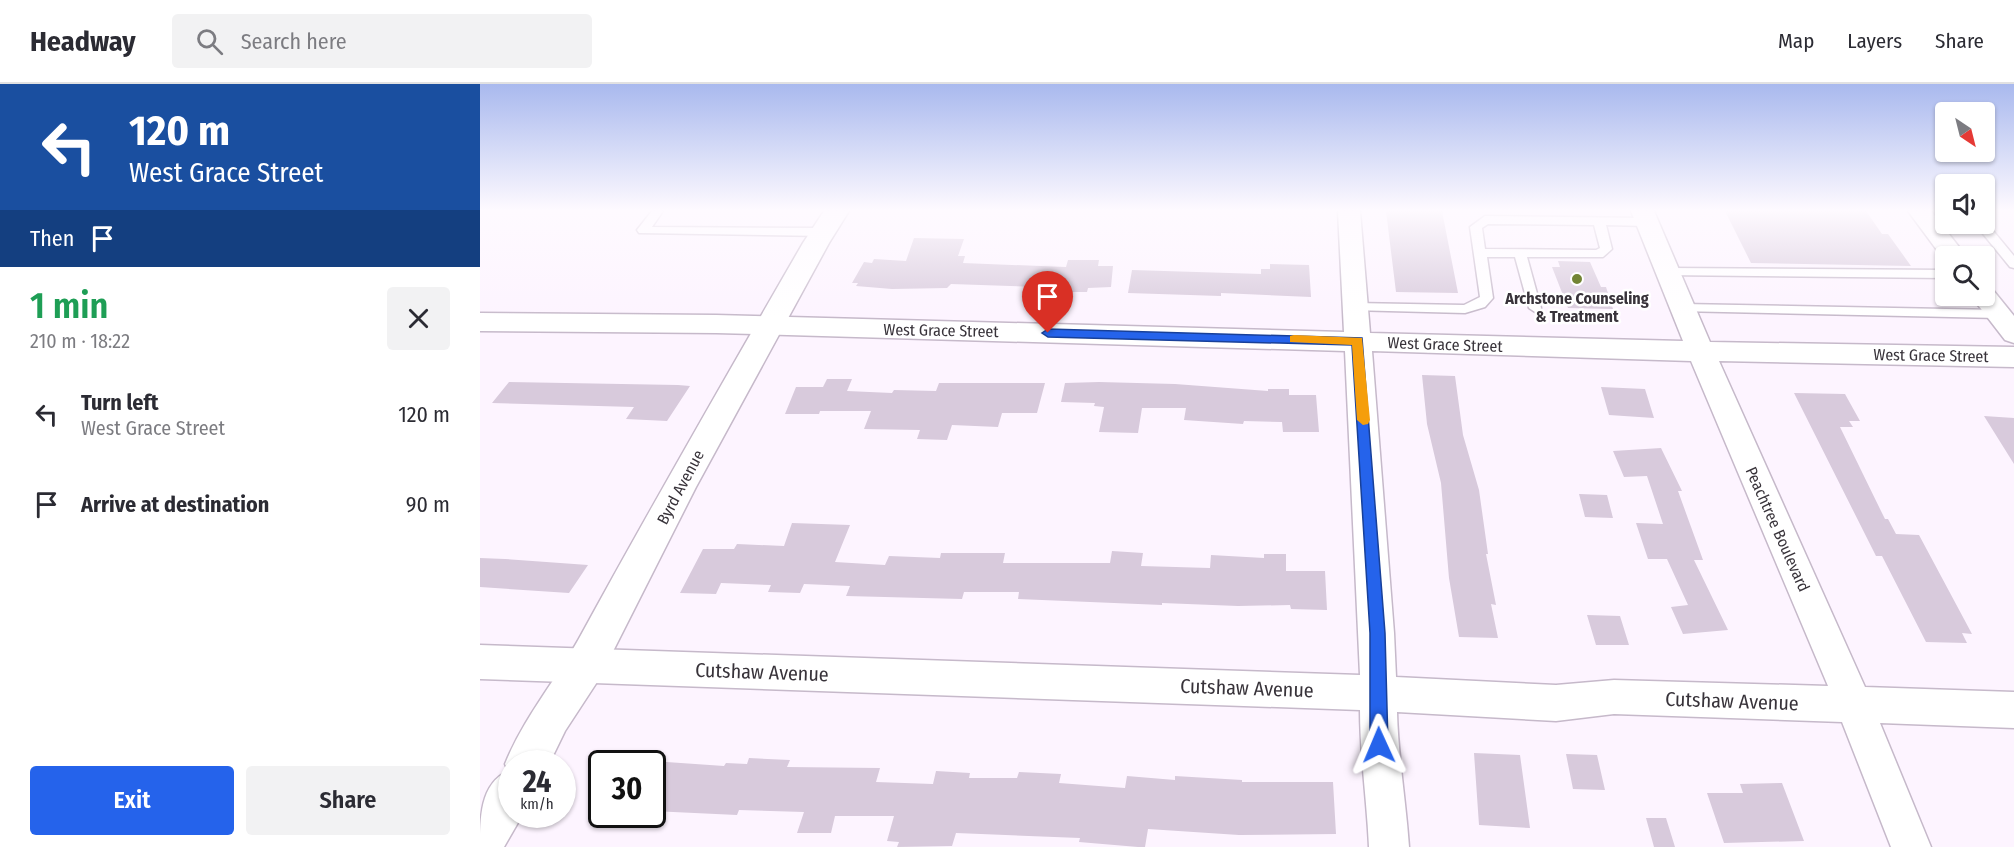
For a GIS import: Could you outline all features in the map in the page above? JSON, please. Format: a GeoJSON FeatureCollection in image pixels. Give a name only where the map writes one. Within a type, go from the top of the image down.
{"type":"FeatureCollection","features":[{"type":"Feature","properties":{"kind":"street","name":"Byrd Avenue"},"geometry":{"type":"LineString","coordinates":[[533,750],[551,717],[585,666],[683,480],[816,247]]}},
{"type":"Feature","properties":{"kind":"street"},"geometry":{"type":"LineString","coordinates":[[1351,247],[1377,633],[1379,745],[1386,792],[1389,847]]}},
{"type":"Feature","properties":{"kind":"street","name":"Peachtree Boulevard"},"geometry":{"type":"LineString","coordinates":[[1657,247],[1830,645],[1911,847]]}},
{"type":"Feature","properties":{"kind":"street"},"geometry":{"type":"LineString","coordinates":[[1992,306],[2014,334]]}},
{"type":"Feature","properties":{"kind":"street","name":"West Grace Street"},"geometry":{"type":"LineString","coordinates":[[480,322],[570,321],[1701,351],[2014,357]]}},
{"type":"Feature","properties":{"kind":"street","name":"Cutshaw Avenue"},"geometry":{"type":"LineString","coordinates":[[480,662],[1270,688],[1556,703],[1584,702],[1614,697],[2014,710]]}},
{"type":"Feature","properties":{"kind":"street"},"geometry":{"type":"LineString","coordinates":[[480,846],[498,815]]}},
{"type":"Feature","properties":{"kind":"lane"},"geometry":{"type":"LineString","coordinates":[[1355,308],[1465,309],[1480,304],[1487,298],[1479,247]]}},
{"type":"Feature","properties":{"kind":"lane"},"geometry":{"type":"LineString","coordinates":[[1480,253],[1599,254],[1606,249],[1605,247]]}},
{"type":"Feature","properties":{"kind":"lane"},"geometry":{"type":"LineString","coordinates":[[2000,247],[2014,264]]}},
{"type":"Feature","properties":{"kind":"lane"},"geometry":{"type":"LineString","coordinates":[[1520,253],[1535,308]]}},
{"type":"Feature","properties":{"kind":"lane"},"geometry":{"type":"LineString","coordinates":[[1668,272],[1935,274]]}},
{"type":"Feature","properties":{"kind":"lane"},"geometry":{"type":"LineString","coordinates":[[1683,308],[1935,306]]}},
{"type":"Feature","properties":{"kind":"building"},"geometry":{"type":"Polygon","coordinates":[[[911,247],[961,247],[958,256],[965,256],[963,263],[1066,267],[1068,260],[1099,260],[1098,266],[1113,266],[1111,287],[1088,288],[1087,292],[1066,292],[1067,288],[951,284],[947,288],[892,289],[856,286],[858,283],[852,283],[864,262],[872,263],[874,259],[906,261],[911,247]]]}},
{"type":"Feature","properties":{"kind":"building"},"geometry":{"type":"Polygon","coordinates":[[[1390,247],[1449,247],[1458,293],[1396,292],[1390,247]]]}},
{"type":"Feature","properties":{"kind":"building"},"geometry":{"type":"Polygon","coordinates":[[[1743,247],[1897,247],[1911,266],[1751,263],[1743,247]]]}},
{"type":"Feature","properties":{"kind":"building","name":"Archstone Counseling & Treatment"},"geometry":{"type":"Polygon","coordinates":[[[1558,261],[1590,262],[1601,287],[1606,287],[1613,309],[1568,308],[1552,267],[1560,267],[1558,261]]]}},
{"type":"Feature","properties":{"kind":"building"},"geometry":{"type":"Polygon","coordinates":[[[1270,264],[1309,265],[1311,297],[1221,293],[1221,296],[1128,293],[1132,270],[1261,274],[1261,269],[1270,269],[1270,264]]]}},
{"type":"Feature","properties":{"kind":"building"},"geometry":{"type":"Polygon","coordinates":[[[1422,375],[1455,376],[1463,435],[1479,490],[1488,554],[1486,554],[1496,605],[1491,604],[1498,638],[1459,637],[1449,578],[1441,483],[1427,424],[1422,375]]]}},
{"type":"Feature","properties":{"kind":"building"},"geometry":{"type":"Polygon","coordinates":[[[827,379],[852,379],[847,391],[892,393],[894,390],[936,391],[939,383],[1045,383],[1037,413],[1002,413],[998,427],[952,425],[947,440],[917,439],[920,430],[864,429],[871,411],[785,414],[796,387],[823,387],[827,379]]]}},
{"type":"Feature","properties":{"kind":"building"},"geometry":{"type":"Polygon","coordinates":[[[509,382],[690,386],[667,421],[626,419],[634,407],[492,403],[509,382]]]}},
{"type":"Feature","properties":{"kind":"building"},"geometry":{"type":"Polygon","coordinates":[[[1065,383],[1175,384],[1268,391],[1268,389],[1289,389],[1289,395],[1316,395],[1319,432],[1283,432],[1282,422],[1244,421],[1243,424],[1184,420],[1186,408],[1142,408],[1138,433],[1099,432],[1104,407],[1094,406],[1095,403],[1061,402],[1065,383]]]}},
{"type":"Feature","properties":{"kind":"building"},"geometry":{"type":"Polygon","coordinates":[[[1601,387],[1645,389],[1654,418],[1609,415],[1601,387]]]}},
{"type":"Feature","properties":{"kind":"building"},"geometry":{"type":"Polygon","coordinates":[[[1794,393],[1845,394],[1860,421],[1849,421],[1853,427],[1840,427],[1881,511],[1896,534],[1919,535],[1972,634],[1962,633],[1967,643],[1926,642],[1882,556],[1876,556],[1794,393]]]}},
{"type":"Feature","properties":{"kind":"building"},"geometry":{"type":"Polygon","coordinates":[[[1984,416],[2014,418],[2014,464],[1984,416]]]}},
{"type":"Feature","properties":{"kind":"building"},"geometry":{"type":"Polygon","coordinates":[[[1661,448],[1682,491],[1678,491],[1703,560],[1694,560],[1728,630],[1683,634],[1671,607],[1688,605],[1667,559],[1648,559],[1636,523],[1663,524],[1647,476],[1624,477],[1613,451],[1661,448]]]}},
{"type":"Feature","properties":{"kind":"building"},"geometry":{"type":"Polygon","coordinates":[[[1579,494],[1607,495],[1613,518],[1585,517],[1579,494]]]}},
{"type":"Feature","properties":{"kind":"building"},"geometry":{"type":"Polygon","coordinates":[[[792,523],[850,525],[835,562],[885,565],[889,556],[940,558],[941,553],[1005,553],[1003,563],[1110,563],[1112,551],[1143,553],[1141,566],[1210,568],[1211,555],[1264,558],[1264,554],[1286,554],[1286,571],[1325,571],[1327,610],[1291,609],[1290,605],[1238,606],[1162,603],[1162,605],[1018,599],[1019,592],[964,592],[962,599],[846,596],[850,586],[804,584],[800,593],[768,592],[771,585],[721,583],[716,594],[680,593],[703,549],[734,549],[737,544],[784,546],[792,523]]]}},
{"type":"Feature","properties":{"kind":"building"},"geometry":{"type":"Polygon","coordinates":[[[480,558],[588,565],[569,593],[480,587],[480,558]]]}},
{"type":"Feature","properties":{"kind":"building"},"geometry":{"type":"Polygon","coordinates":[[[1587,615],[1620,616],[1629,645],[1596,645],[1587,615]]]}},
{"type":"Feature","properties":{"kind":"building"},"geometry":{"type":"Polygon","coordinates":[[[1474,753],[1520,755],[1530,828],[1479,825],[1474,753]]]}},
{"type":"Feature","properties":{"kind":"building"},"geometry":{"type":"Polygon","coordinates":[[[1566,754],[1597,755],[1605,790],[1573,789],[1566,754]]]}},
{"type":"Feature","properties":{"kind":"building"},"geometry":{"type":"Polygon","coordinates":[[[749,758],[790,760],[787,767],[880,768],[876,782],[933,784],[936,771],[970,773],[969,778],[1017,778],[1019,772],[1061,774],[1059,783],[1125,788],[1127,776],[1175,780],[1175,776],[1242,780],[1242,782],[1333,782],[1336,834],[1239,835],[1148,829],[1145,847],[1138,847],[1079,842],[1080,838],[956,833],[952,846],[897,847],[899,842],[887,841],[894,816],[835,816],[831,833],[797,833],[804,812],[739,810],[737,815],[666,812],[666,762],[724,766],[726,763],[747,764],[749,758]]]}},
{"type":"Feature","properties":{"kind":"building"},"geometry":{"type":"Polygon","coordinates":[[[1782,783],[1804,841],[1724,843],[1707,793],[1743,793],[1740,784],[1782,783]]]}},
{"type":"Feature","properties":{"kind":"building"},"geometry":{"type":"Polygon","coordinates":[[[1646,818],[1666,818],[1675,847],[1654,847],[1646,818]]]}},
{"type":"Feature","properties":{"kind":"slow traffic"},"geometry":{"type":"LineString","coordinates":[[1294,339],[1358,341],[1363,420]]}},
{"type":"Feature","properties":{"kind":"place","name":"Archstone Counseling & Treatment"},"geometry":{"type":"Point","coordinates":[1577,279]}},
{"type":"Feature","properties":{"kind":"route"},"geometry":{"type":"LineString","coordinates":[[1048,333],[1358,341],[1377,633],[1379,745]]}}]}
